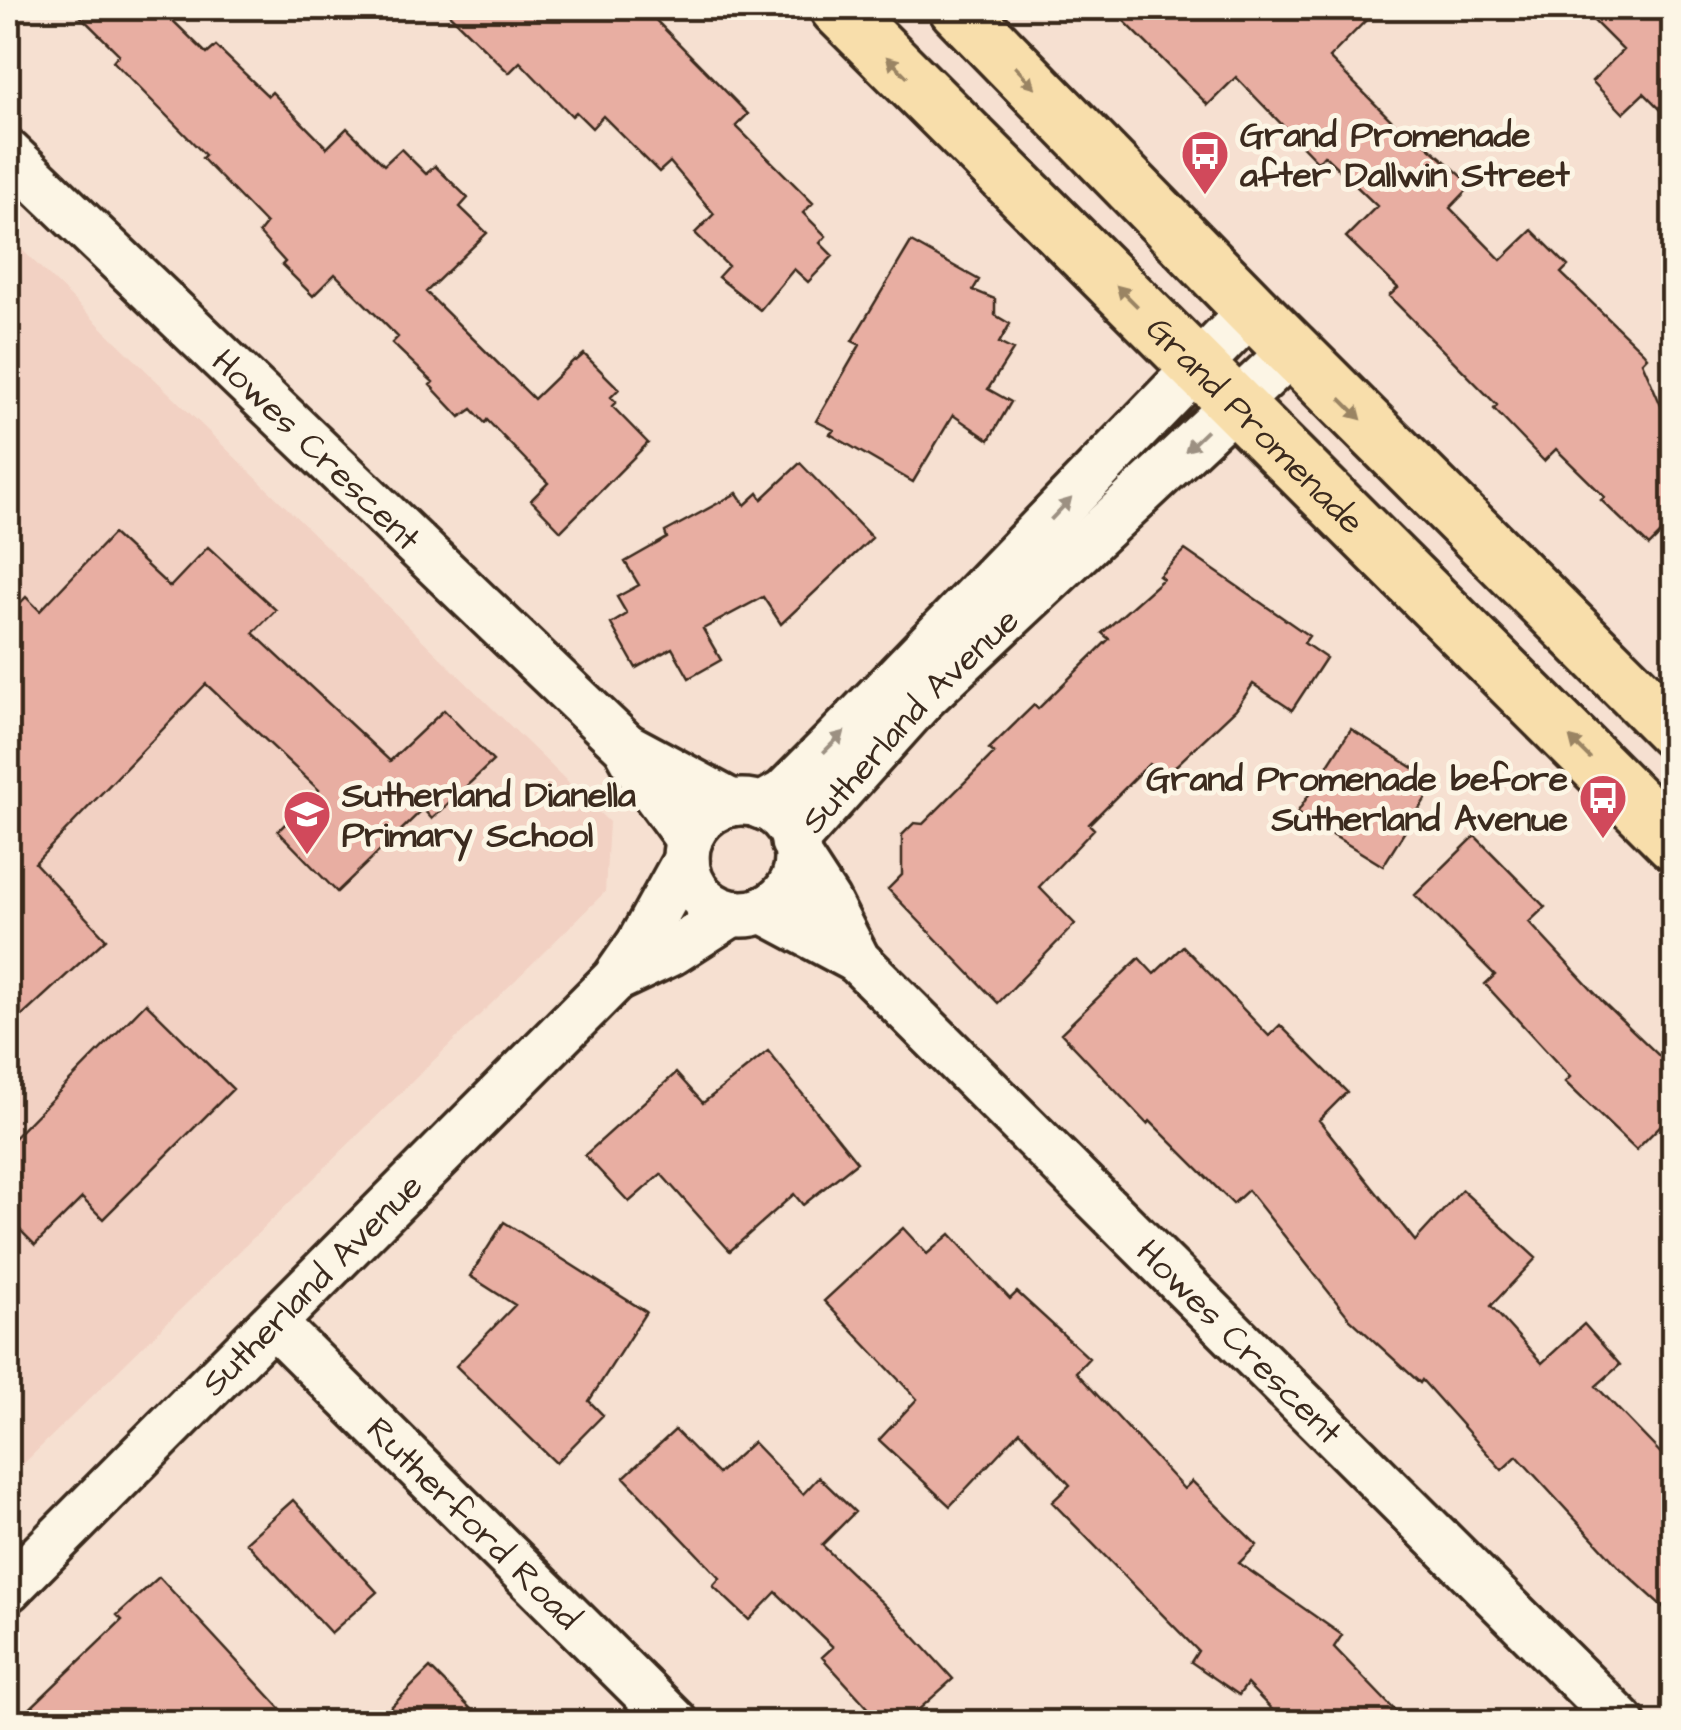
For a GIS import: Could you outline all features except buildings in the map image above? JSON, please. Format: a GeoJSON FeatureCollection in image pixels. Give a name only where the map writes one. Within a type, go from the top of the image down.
{"type":"FeatureCollection","features":[{"type":"Feature","properties":{"kind":"main road","name":"Grand Promenade"},"geometry":{"type":"LineString","coordinates":[[838,8],[1674,842]]}},
{"type":"Feature","properties":{"kind":"main road"},"geometry":{"type":"LineString","coordinates":[[957,8],[1252,310],[1674,730]]}},
{"type":"Feature","properties":{"kind":"street","name":"Howes Crescent"},"geometry":{"type":"LineString","coordinates":[[8,153],[626,746],[687,850]]}},
{"type":"Feature","properties":{"kind":"street","name":"Sutherland Avenue"},"geometry":{"type":"LineString","coordinates":[[797,850],[1196,365],[1252,310]]}},
{"type":"Feature","properties":{"kind":"street","name":"Sutherland Avenue"},"geometry":{"type":"LineString","coordinates":[[747,804],[784,792],[1012,587],[1292,350]]}},
{"type":"Feature","properties":{"kind":"street","name":"Howes Crescent"},"geometry":{"type":"LineString","coordinates":[[626,746],[747,804]]}},
{"type":"Feature","properties":{"kind":"street"},"geometry":{"type":"LineString","coordinates":[[747,804],[779,816],[791,830],[797,850],[796,877],[786,894],[747,912],[712,906],[690,878],[687,850],[699,822],[714,810],[747,804]]}},
{"type":"Feature","properties":{"kind":"street","name":"Sutherland Avenue"},"geometry":{"type":"LineString","coordinates":[[8,1589],[615,979],[640,943],[687,850]]}},
{"type":"Feature","properties":{"kind":"street","name":"Howes Crescent"},"geometry":{"type":"LineString","coordinates":[[797,850],[857,960],[1622,1722]]}},
{"type":"Feature","properties":{"kind":"street","name":"Sutherland Avenue"},"geometry":{"type":"LineString","coordinates":[[615,979],[747,912]]}},
{"type":"Feature","properties":{"kind":"street","name":"Howes Crescent"},"geometry":{"type":"LineString","coordinates":[[747,912],[857,960]]}},
{"type":"Feature","properties":{"kind":"street","name":"Rutherford Road"},"geometry":{"type":"LineString","coordinates":[[274,1324],[675,1722]]}},
{"type":"Feature","properties":{"kind":"shaded area","name":"Sutherland Dianella Primary School"},"geometry":{"type":"Polygon","coordinates":[[[8,236],[609,822],[605,892],[8,1479],[8,236]]]}},
{"type":"Feature","properties":{"kind":"place","name":"Grand Promenade after Dallwin Street"},"geometry":{"type":"Point","coordinates":[1205,196]}},
{"type":"Feature","properties":{"kind":"place","name":"Grand Promenade before Sutherland Avenue"},"geometry":{"type":"Point","coordinates":[1603,840]}},
{"type":"Feature","properties":{"kind":"place","name":"Sutherland Dianella Primary School"},"geometry":{"type":"Point","coordinates":[307,856]}}]}
